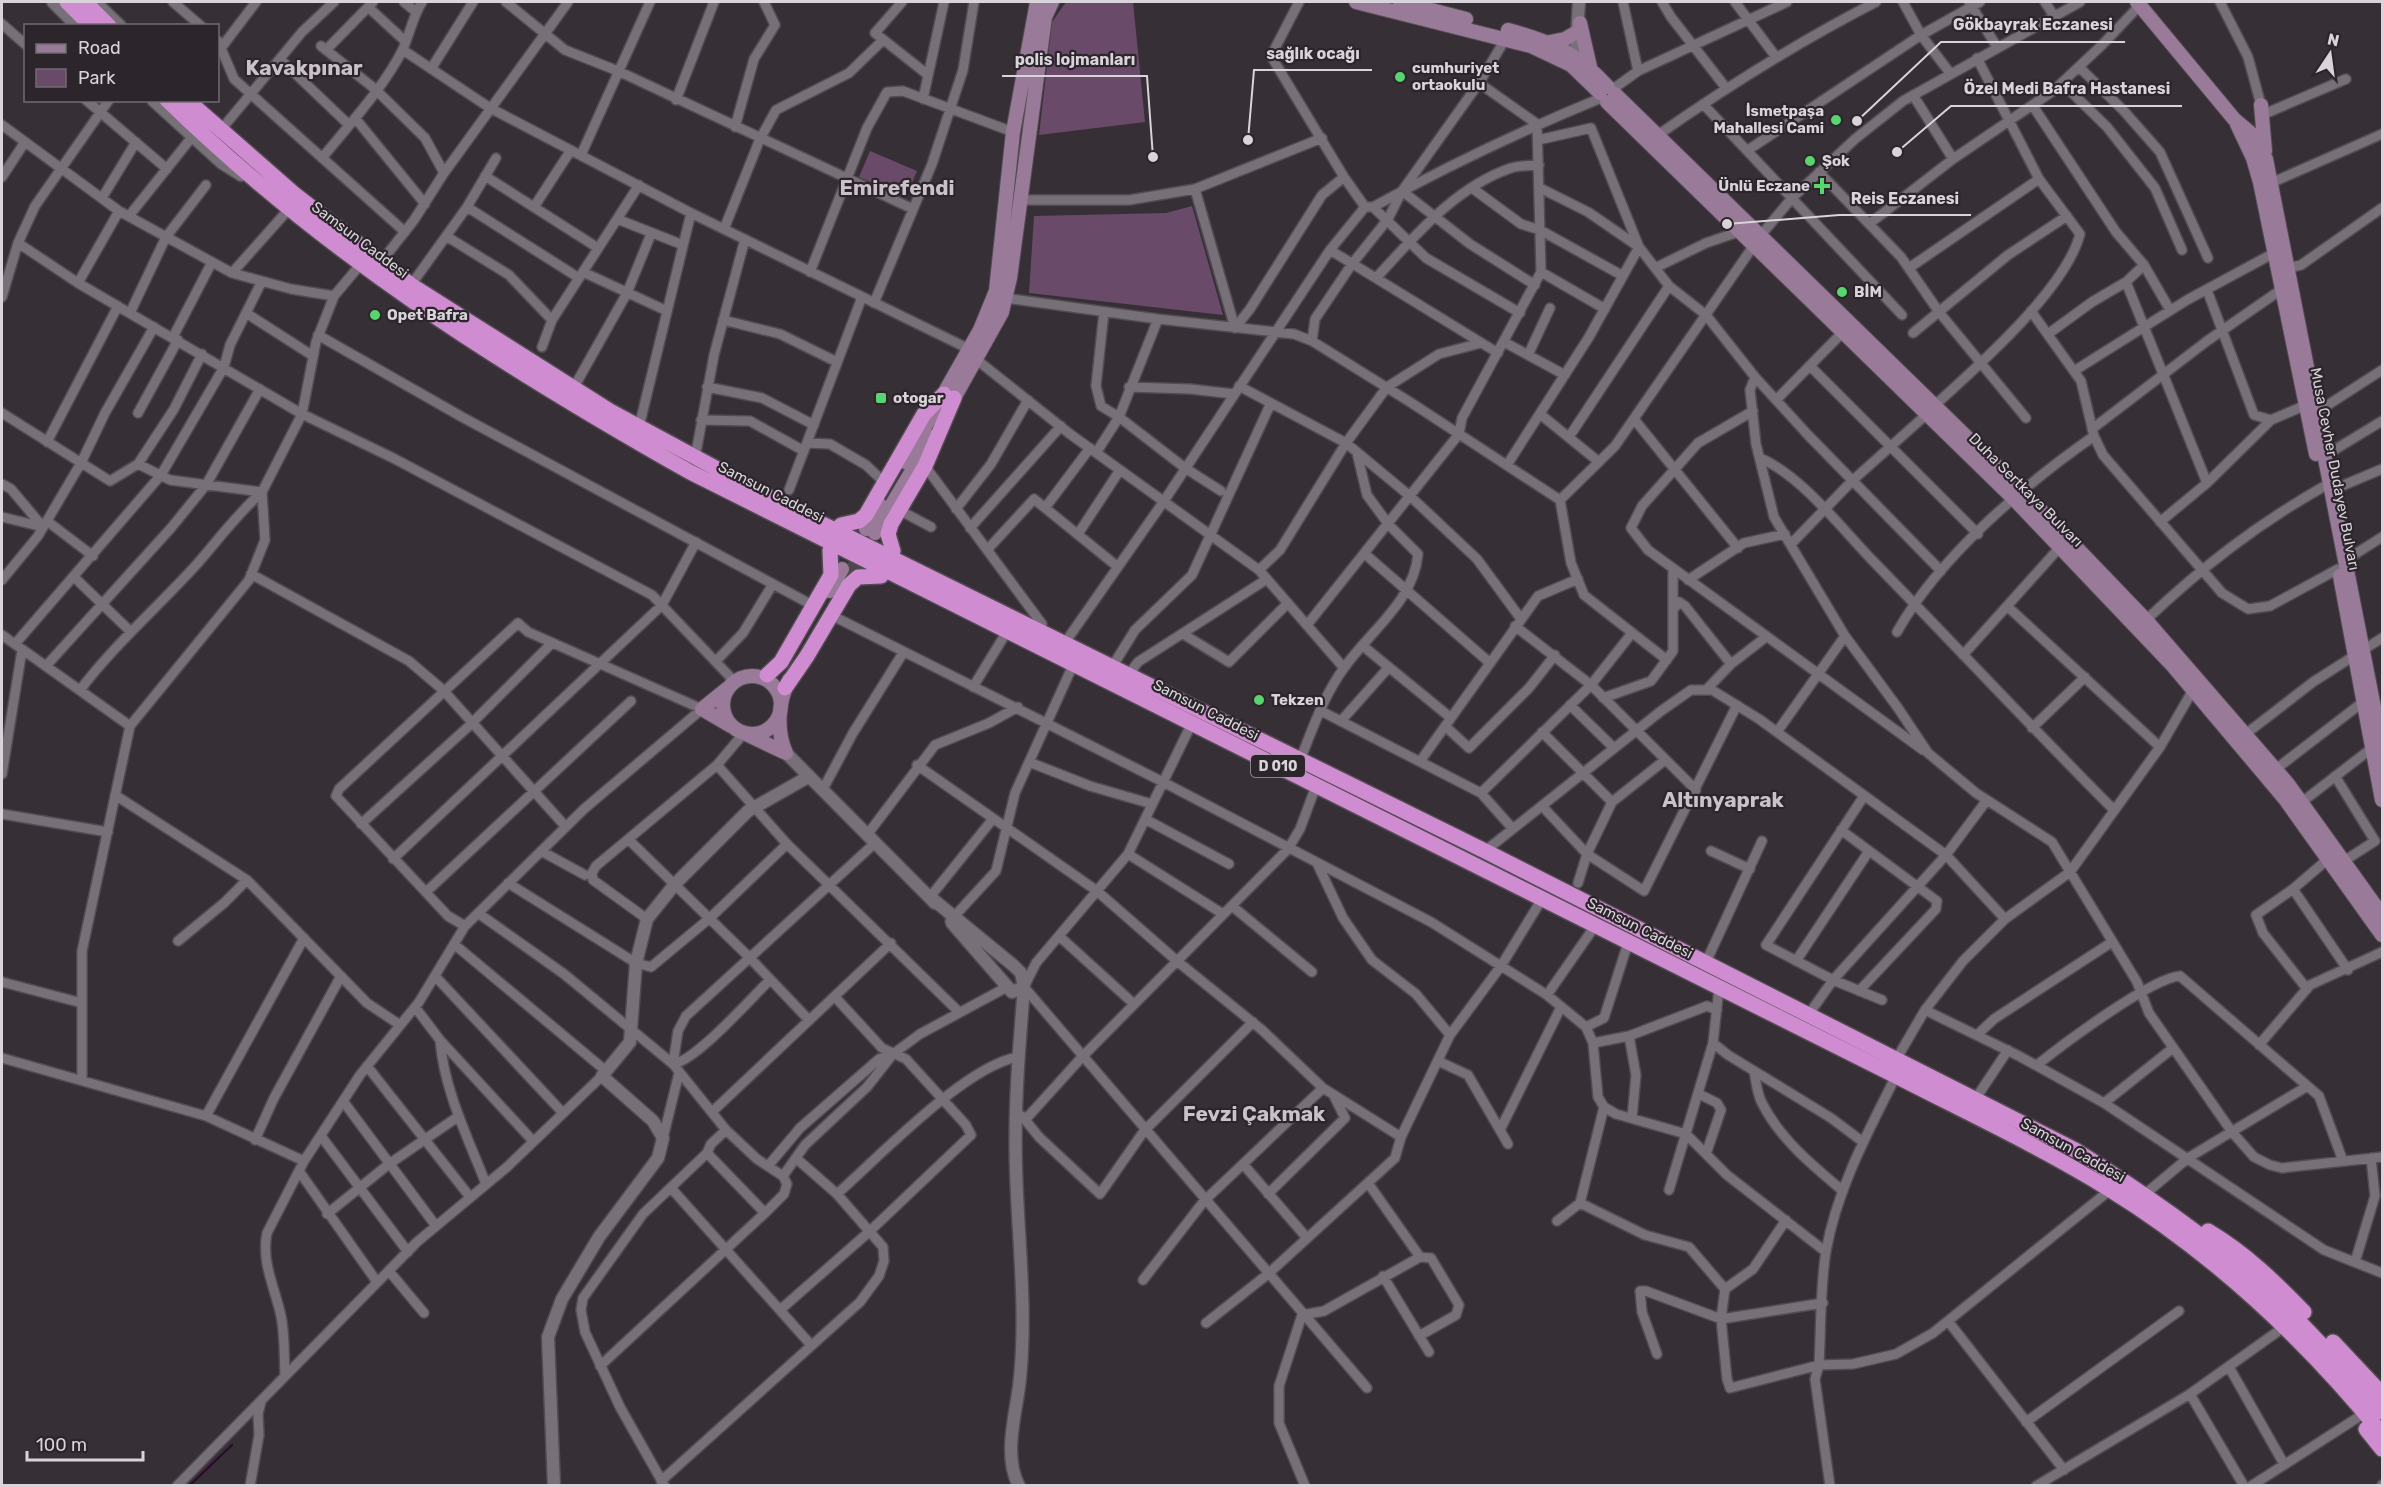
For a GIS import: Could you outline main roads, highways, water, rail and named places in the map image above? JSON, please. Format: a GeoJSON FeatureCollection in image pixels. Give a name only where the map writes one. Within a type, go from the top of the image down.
{"type":"FeatureCollection","features":[{"type":"Feature","properties":{"kind":"highway"},"geometry":{"type":"LineString","coordinates":[[67,2],[89,24]]}},
{"type":"Feature","properties":{"kind":"highway"},"geometry":{"type":"LineString","coordinates":[[85,2],[107,24]]}},
{"type":"Feature","properties":{"kind":"highway","name":"Samsun Caddesi"},"geometry":{"type":"LineString","coordinates":[[169,102],[273,196],[360,265],[510,368],[692,465],[1039,640],[1074,663],[2034,1146],[2110,1190],[2218,1269],[2281,1324],[2337,1382],[2382,1434]]}},
{"type":"Feature","properties":{"kind":"highway","name":"Samsun Caddesi"},"geometry":{"type":"LineString","coordinates":[[190,102],[222,128],[264,168],[411,285],[573,389],[639,427],[692,465]]}},
{"type":"Feature","properties":{"kind":"highway"},"geometry":{"type":"LineString","coordinates":[[841,525],[859,521],[866,515],[924,414],[949,396]]}},
{"type":"Feature","properties":{"kind":"highway"},"geometry":{"type":"LineString","coordinates":[[893,551],[888,534],[899,510],[925,466],[949,396]]}},
{"type":"Feature","properties":{"kind":"highway"},"geometry":{"type":"LineString","coordinates":[[710,458],[1020,615],[1039,640],[1003,638],[708,488],[692,465],[710,458]]}},
{"type":"Feature","properties":{"kind":"highway"},"geometry":{"type":"LineString","coordinates":[[760,675],[781,662],[814,606],[831,575],[830,550]]}},
{"type":"Feature","properties":{"kind":"highway"},"geometry":{"type":"LineString","coordinates":[[785,688],[849,585],[858,578],[881,576]]}},
{"type":"Feature","properties":{"kind":"highway","name":"Samsun Caddesi"},"geometry":{"type":"LineString","coordinates":[[1039,640],[1064,644],[1130,674],[1485,850],[2077,1151],[2144,1195],[2250,1275],[2315,1338],[2382,1412]]}},
{"type":"Feature","properties":{"kind":"highway"},"geometry":{"type":"LineString","coordinates":[[2144,1195],[2234,1246],[2268,1275],[2382,1394]]}},
{"type":"Feature","properties":{"kind":"highway"},"geometry":{"type":"LineString","coordinates":[[2177,1237],[2277,1332],[2382,1449]]}},
{"type":"Feature","properties":{"kind":"main road"},"geometry":{"type":"LineString","coordinates":[[973,355],[996,291],[1013,132],[1037,2]]}},
{"type":"Feature","properties":{"kind":"main road"},"geometry":{"type":"LineString","coordinates":[[870,531],[973,355],[1002,312],[1045,17],[1052,2]]}},
{"type":"Feature","properties":{"kind":"main road","name":"Duha Sertkaya Bulvarı"},"geometry":{"type":"LineString","coordinates":[[1356,2],[1506,38],[1549,54],[1576,69],[1658,135],[1843,332],[1931,410]]}},
{"type":"Feature","properties":{"kind":"main road"},"geometry":{"type":"LineString","coordinates":[[1400,2],[1550,42],[1575,55],[1590,67]]}},
{"type":"Feature","properties":{"kind":"main road","name":"Musa Cevher Dudayev Bulvarı"},"geometry":{"type":"LineString","coordinates":[[2138,3],[2266,159]]}},
{"type":"Feature","properties":{"kind":"main road"},"geometry":{"type":"LineString","coordinates":[[1550,42],[1570,38],[1578,28],[1590,67],[1607,94]]}},
{"type":"Feature","properties":{"kind":"main road","name":"Duha Sertkaya Bulvarı"},"geometry":{"type":"LineString","coordinates":[[1607,94],[1741,231],[1758,240],[2146,620],[2242,738],[2285,799],[2336,857],[2382,915]]}},
{"type":"Feature","properties":{"kind":"main road"},"geometry":{"type":"LineString","coordinates":[[2235,119],[2242,121],[2252,118],[2261,110]]}},
{"type":"Feature","properties":{"kind":"main road"},"geometry":{"type":"LineString","coordinates":[[2250,141],[2261,110]]}},
{"type":"Feature","properties":{"kind":"main road","name":"Musa Cevher Dudayev Bulvarı"},"geometry":{"type":"LineString","coordinates":[[2261,110],[2266,159],[2288,268],[2312,409],[2379,742],[2382,800]]}},
{"type":"Feature","properties":{"kind":"main road","name":"Musa Cevher Dudayev Bulvarı"},"geometry":{"type":"LineString","coordinates":[[2250,141],[2282,289],[2326,455],[2328,488]]}},
{"type":"Feature","properties":{"kind":"main road","name":"Duha Sertkaya Bulvarı"},"geometry":{"type":"LineString","coordinates":[[2018,495],[2060,547],[2193,690],[2276,769],[2302,802],[2382,935]]}},
{"type":"Feature","properties":{"kind":"main road"},"geometry":{"type":"LineString","coordinates":[[846,572],[785,688],[779,729],[786,753],[742,732],[702,709],[735,682],[760,675],[786,665],[846,572]]}},
{"type":"Feature","properties":{"kind":"main road","name":"Musa Cevher Dudayev Bulvarı"},"geometry":{"type":"LineString","coordinates":[[2359,651],[2363,702],[2379,742]]}},
{"type":"Feature","properties":{"kind":"main road"},"geometry":{"type":"LineString","coordinates":[[735,682],[725,698],[726,717],[742,732],[757,734],[766,731],[778,718],[781,709],[777,691],[760,675]]}},
{"type":"Feature","properties":{"kind":"waterway"},"geometry":{"type":"LineString","coordinates":[[189,1486],[232,1445]]}},
{"type":"Feature","properties":{"kind":"tunnel"},"geometry":{"type":"LineString","coordinates":[[849,574],[866,548]]}},
{"type":"Feature","properties":{"kind":"place","name":"cumhuriyet ortaokulu"},"geometry":{"type":"Point","coordinates":[1400,77]}},
{"type":"Feature","properties":{"kind":"place","name":"İsmetpaşa Mahallesi Cami"},"geometry":{"type":"Point","coordinates":[1836,120]}},
{"type":"Feature","properties":{"kind":"place","name":"Gökbayrak Eczanesi"},"geometry":{"type":"Point","coordinates":[1857,121]}},
{"type":"Feature","properties":{"kind":"place","name":"sağlık ocağı"},"geometry":{"type":"Point","coordinates":[1248,140]}},
{"type":"Feature","properties":{"kind":"place","name":"Özel Medi Bafra Hastanesi"},"geometry":{"type":"Point","coordinates":[1897,152]}},
{"type":"Feature","properties":{"kind":"place","name":"polis lojmanları"},"geometry":{"type":"Point","coordinates":[1153,157]}},
{"type":"Feature","properties":{"kind":"place","name":"Şok"},"geometry":{"type":"Point","coordinates":[1810,161]}},
{"type":"Feature","properties":{"kind":"place","name":"Ünlü Eczane"},"geometry":{"type":"Point","coordinates":[1822,186]}},
{"type":"Feature","properties":{"kind":"place","name":"Reis Eczanesi"},"geometry":{"type":"Point","coordinates":[1727,224]}},
{"type":"Feature","properties":{"kind":"place","name":"BİM"},"geometry":{"type":"Point","coordinates":[1842,292]}},
{"type":"Feature","properties":{"kind":"place","name":"Opet Bafra"},"geometry":{"type":"Point","coordinates":[375,315]}},
{"type":"Feature","properties":{"kind":"place","name":"otogar"},"geometry":{"type":"Point","coordinates":[881,398]}},
{"type":"Feature","properties":{"kind":"place","name":"Tekzen"},"geometry":{"type":"Point","coordinates":[1259,700]}},
{"type":"Feature","properties":{"kind":"district","name":"Kavakpınar"},"geometry":{"type":"Point","coordinates":[304,67]}},
{"type":"Feature","properties":{"kind":"district","name":"Emirefendi"},"geometry":{"type":"Point","coordinates":[897,187]}},
{"type":"Feature","properties":{"kind":"district","name":"Altınyaprak"},"geometry":{"type":"Point","coordinates":[1723,799]}},
{"type":"Feature","properties":{"kind":"district","name":"Fevzi Çakmak"},"geometry":{"type":"Point","coordinates":[1254,1113]}}]}
